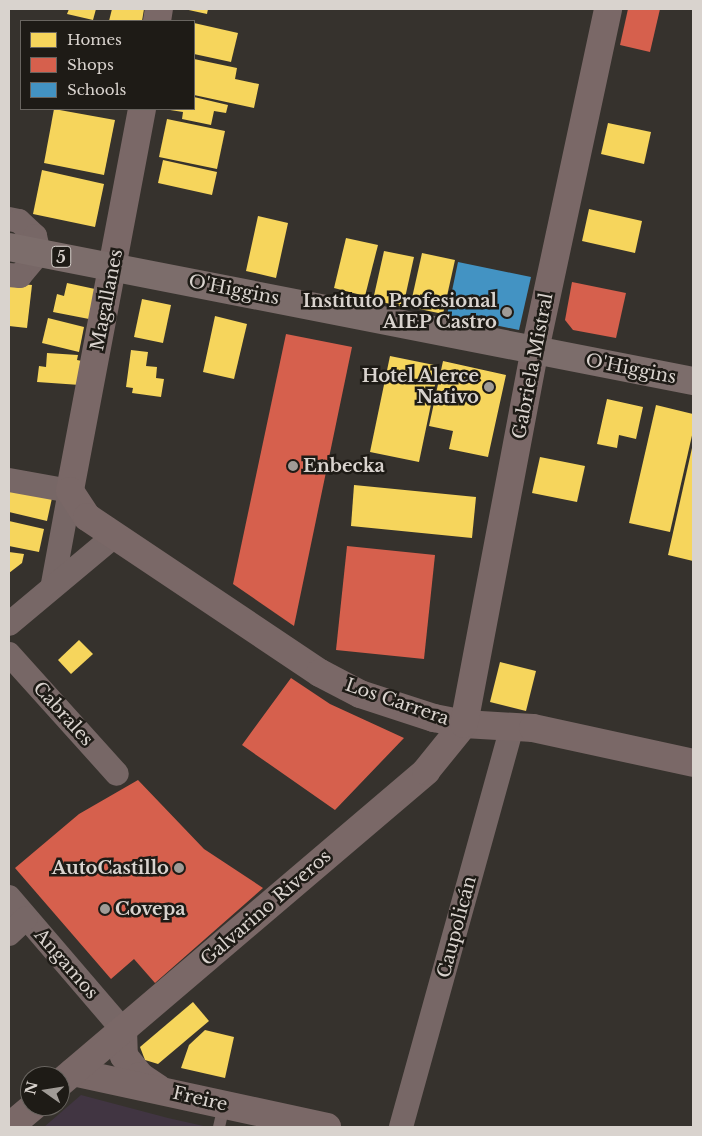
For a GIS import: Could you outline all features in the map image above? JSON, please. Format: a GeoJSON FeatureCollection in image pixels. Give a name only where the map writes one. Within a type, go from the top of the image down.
{"type":"FeatureCollection","features":[{"type":"Feature","properties":{"kind":"highway","name":"O'Higgins"},"geometry":{"type":"LineString","coordinates":[[9,248],[114,266],[693,381]]}},
{"type":"Feature","properties":{"kind":"main road","name":"Gabriela Mistral"},"geometry":{"type":"LineString","coordinates":[[464,724],[535,350],[608,9]]}},
{"type":"Feature","properties":{"kind":"main road","name":"Magallanes"},"geometry":{"type":"LineString","coordinates":[[70,491],[114,266],[142,110]]}},
{"type":"Feature","properties":{"kind":"main road","name":"Los Carrera"},"geometry":{"type":"LineString","coordinates":[[70,491],[87,517],[113,537],[320,674],[360,694],[434,718],[464,724],[533,728],[693,763]]}},
{"type":"Feature","properties":{"kind":"main road","name":"Galvarino Riveros"},"geometry":{"type":"LineString","coordinates":[[70,1075],[426,771],[464,724]]}},
{"type":"Feature","properties":{"kind":"main road"},"geometry":{"type":"LineString","coordinates":[[123,1030],[124,1056],[140,1076],[161,1090]]}},
{"type":"Feature","properties":{"kind":"main road","name":"Freire"},"geometry":{"type":"LineString","coordinates":[[70,1079],[161,1090],[222,1116],[327,1127]]}},
{"type":"Feature","properties":{"kind":"main road"},"geometry":{"type":"LineString","coordinates":[[9,1127],[22,1116]]}},
{"type":"Feature","properties":{"kind":"street"},"geometry":{"type":"LineString","coordinates":[[9,219],[19,221],[35,236],[39,253],[20,276],[9,275]]}},
{"type":"Feature","properties":{"kind":"street"},"geometry":{"type":"LineString","coordinates":[[9,480],[70,491],[53,584]]}},
{"type":"Feature","properties":{"kind":"street"},"geometry":{"type":"LineString","coordinates":[[9,624],[53,584],[113,537]]}},
{"type":"Feature","properties":{"kind":"street","name":"Cabrales"},"geometry":{"type":"LineString","coordinates":[[9,654],[117,774]]}},
{"type":"Feature","properties":{"kind":"street","name":"Caupolicán"},"geometry":{"type":"LineString","coordinates":[[401,1127],[512,726]]}},
{"type":"Feature","properties":{"kind":"street","name":"Angamos"},"geometry":{"type":"LineString","coordinates":[[9,897],[123,1030]]}},
{"type":"Feature","properties":{"kind":"street"},"geometry":{"type":"LineString","coordinates":[[9,934],[26,918]]}},
{"type":"Feature","properties":{"kind":"shaded area"},"geometry":{"type":"Polygon","coordinates":[[[81,1095],[208,1127],[44,1127],[57,1116],[70,1116],[70,1105],[81,1095]]]}},
{"type":"Feature","properties":{"kind":"building: Homes"},"geometry":{"type":"Polygon","coordinates":[[[69,9],[96,9],[93,20],[67,14],[69,9]]]}},
{"type":"Feature","properties":{"kind":"building: Homes"},"geometry":{"type":"Polygon","coordinates":[[[112,9],[144,9],[142,20],[109,20],[112,9]]]}},
{"type":"Feature","properties":{"kind":"building: Homes"},"geometry":{"type":"Polygon","coordinates":[[[184,9],[208,9],[207,14],[184,9]]]}},
{"type":"Feature","properties":{"kind":"building: Homes"},"geometry":{"type":"Polygon","coordinates":[[[195,23],[238,33],[231,62],[195,54],[195,23]]]}},
{"type":"Feature","properties":{"kind":"building: Homes"},"geometry":{"type":"Polygon","coordinates":[[[195,59],[237,68],[235,79],[259,84],[254,108],[195,95],[195,59]]]}},
{"type":"Feature","properties":{"kind":"building: Homes"},"geometry":{"type":"Polygon","coordinates":[[[195,97],[228,105],[226,113],[214,111],[211,125],[182,119],[183,112],[170,110],[195,110],[195,97]]]}},
{"type":"Feature","properties":{"kind":"building: Homes"},"geometry":{"type":"Polygon","coordinates":[[[54,110],[115,120],[104,175],[44,163],[54,110]]]}},
{"type":"Feature","properties":{"kind":"building: Homes"},"geometry":{"type":"Polygon","coordinates":[[[167,119],[225,131],[217,169],[159,157],[167,119]]]}},
{"type":"Feature","properties":{"kind":"building: Homes"},"geometry":{"type":"Polygon","coordinates":[[[608,123],[651,132],[644,164],[601,154],[608,123]]]}},
{"type":"Feature","properties":{"kind":"building: Homes"},"geometry":{"type":"Polygon","coordinates":[[[163,160],[217,172],[212,195],[158,183],[163,160]]]}},
{"type":"Feature","properties":{"kind":"building: Homes"},"geometry":{"type":"Polygon","coordinates":[[[42,170],[104,184],[95,227],[33,214],[42,170]]]}},
{"type":"Feature","properties":{"kind":"building: Homes"},"geometry":{"type":"Polygon","coordinates":[[[589,209],[642,221],[635,253],[582,241],[589,209]]]}},
{"type":"Feature","properties":{"kind":"building: Homes"},"geometry":{"type":"Polygon","coordinates":[[[258,216],[288,223],[276,278],[246,271],[258,216]]]}},
{"type":"Feature","properties":{"kind":"building: Homes"},"geometry":{"type":"Polygon","coordinates":[[[346,238],[378,245],[365,296],[334,288],[346,238]]]}},
{"type":"Feature","properties":{"kind":"building: Homes"},"geometry":{"type":"Polygon","coordinates":[[[384,251],[414,257],[403,307],[373,300],[384,251]]]}},
{"type":"Feature","properties":{"kind":"building: Homes"},"geometry":{"type":"Polygon","coordinates":[[[422,253],[455,260],[443,314],[410,307],[422,253]]]}},
{"type":"Feature","properties":{"kind":"building: Homes"},"geometry":{"type":"Polygon","coordinates":[[[9,283],[32,285],[27,328],[9,326],[9,283]]]}},
{"type":"Feature","properties":{"kind":"building: Homes"},"geometry":{"type":"Polygon","coordinates":[[[67,283],[95,289],[89,319],[53,312],[57,294],[64,296],[67,283]]]}},
{"type":"Feature","properties":{"kind":"building: Homes"},"geometry":{"type":"Polygon","coordinates":[[[142,299],[171,305],[163,343],[134,337],[142,299]]]}},
{"type":"Feature","properties":{"kind":"building: Homes"},"geometry":{"type":"Polygon","coordinates":[[[215,316],[247,324],[234,379],[203,372],[215,316]]]}},
{"type":"Feature","properties":{"kind":"building: Homes"},"geometry":{"type":"Polygon","coordinates":[[[48,318],[84,327],[79,352],[42,343],[48,318]]]}},
{"type":"Feature","properties":{"kind":"building: Homes"},"geometry":{"type":"Polygon","coordinates":[[[131,350],[148,352],[146,366],[157,367],[156,378],[164,379],[161,397],[132,393],[133,388],[126,387],[131,350]]]}},
{"type":"Feature","properties":{"kind":"building: Homes"},"geometry":{"type":"Polygon","coordinates":[[[47,353],[78,355],[77,360],[82,361],[80,385],[37,382],[39,366],[46,367],[47,353]]]}},
{"type":"Feature","properties":{"kind":"building: Homes"},"geometry":{"type":"Polygon","coordinates":[[[390,356],[439,366],[419,462],[370,452],[390,356]]]}},
{"type":"Feature","properties":{"kind":"building: Homes"},"geometry":{"type":"Polygon","coordinates":[[[443,361],[506,375],[488,457],[449,449],[453,431],[429,426],[443,361]]]}},
{"type":"Feature","properties":{"kind":"building: Homes"},"geometry":{"type":"Polygon","coordinates":[[[607,399],[643,407],[636,439],[619,435],[617,448],[597,444],[607,399]]]}},
{"type":"Feature","properties":{"kind":"building: Homes"},"geometry":{"type":"Polygon","coordinates":[[[656,405],[693,414],[693,431],[670,532],[629,523],[656,405]]]}},
{"type":"Feature","properties":{"kind":"building: Homes"},"geometry":{"type":"Polygon","coordinates":[[[693,448],[693,561],[668,555],[693,448]]]}},
{"type":"Feature","properties":{"kind":"building: Homes"},"geometry":{"type":"Polygon","coordinates":[[[540,457],[585,466],[577,502],[532,493],[540,457]]]}},
{"type":"Feature","properties":{"kind":"building: Homes"},"geometry":{"type":"Polygon","coordinates":[[[354,485],[476,497],[472,538],[351,526],[354,485]]]}},
{"type":"Feature","properties":{"kind":"building: Homes"},"geometry":{"type":"Polygon","coordinates":[[[9,488],[52,498],[47,521],[9,512],[9,488]]]}},
{"type":"Feature","properties":{"kind":"building: Homes"},"geometry":{"type":"Polygon","coordinates":[[[9,521],[44,529],[39,552],[9,546],[9,521]]]}},
{"type":"Feature","properties":{"kind":"building: Homes"},"geometry":{"type":"Polygon","coordinates":[[[9,552],[24,554],[22,563],[9,573],[9,552]]]}},
{"type":"Feature","properties":{"kind":"building: Homes"},"geometry":{"type":"Polygon","coordinates":[[[79,640],[93,654],[71,674],[58,660],[79,640]]]}},
{"type":"Feature","properties":{"kind":"building: Homes"},"geometry":{"type":"Polygon","coordinates":[[[500,662],[536,671],[526,711],[490,702],[500,662]]]}},
{"type":"Feature","properties":{"kind":"building: Homes"},"geometry":{"type":"Polygon","coordinates":[[[193,1002],[209,1021],[158,1064],[145,1060],[140,1047],[193,1002]]]}},
{"type":"Feature","properties":{"kind":"building: Homes"},"geometry":{"type":"Polygon","coordinates":[[[205,1030],[234,1037],[225,1078],[181,1068],[189,1045],[205,1030]]]}},
{"type":"Feature","properties":{"kind":"building: Shops"},"geometry":{"type":"Polygon","coordinates":[[[628,9],[660,9],[650,52],[620,45],[628,9]]]}},
{"type":"Feature","properties":{"kind":"building: Shops"},"geometry":{"type":"Polygon","coordinates":[[[572,282],[626,293],[616,338],[573,330],[565,320],[572,282]]]}},
{"type":"Feature","properties":{"kind":"building: Shops","name":"Enbecka"},"geometry":{"type":"Polygon","coordinates":[[[286,334],[352,347],[294,626],[233,584],[286,334]]]}},
{"type":"Feature","properties":{"kind":"building: Shops"},"geometry":{"type":"Polygon","coordinates":[[[347,546],[435,555],[424,659],[336,650],[347,546]]]}},
{"type":"Feature","properties":{"kind":"building: Shops"},"geometry":{"type":"Polygon","coordinates":[[[291,678],[330,704],[404,738],[335,810],[242,745],[291,678]]]}},
{"type":"Feature","properties":{"kind":"building: Shops"},"geometry":{"type":"Polygon","coordinates":[[[138,780],[204,849],[263,888],[155,983],[134,959],[111,979],[15,868],[79,814],[138,780]]]}},
{"type":"Feature","properties":{"kind":"building: Schools"},"geometry":{"type":"Polygon","coordinates":[[[458,262],[531,277],[519,330],[447,315],[458,262]]]}},
{"type":"Feature","properties":{"kind":"place","name":"Instituto Profesional AIEP Castro"},"geometry":{"type":"Point","coordinates":[507,312]}},
{"type":"Feature","properties":{"kind":"place","name":"Hotel Alerce Nativo"},"geometry":{"type":"Point","coordinates":[489,387]}},
{"type":"Feature","properties":{"kind":"place","name":"Enbecka"},"geometry":{"type":"Point","coordinates":[293,466]}},
{"type":"Feature","properties":{"kind":"place","name":"AutoCastillo"},"geometry":{"type":"Point","coordinates":[179,868]}},
{"type":"Feature","properties":{"kind":"place","name":"Covepa"},"geometry":{"type":"Point","coordinates":[105,909]}}]}
